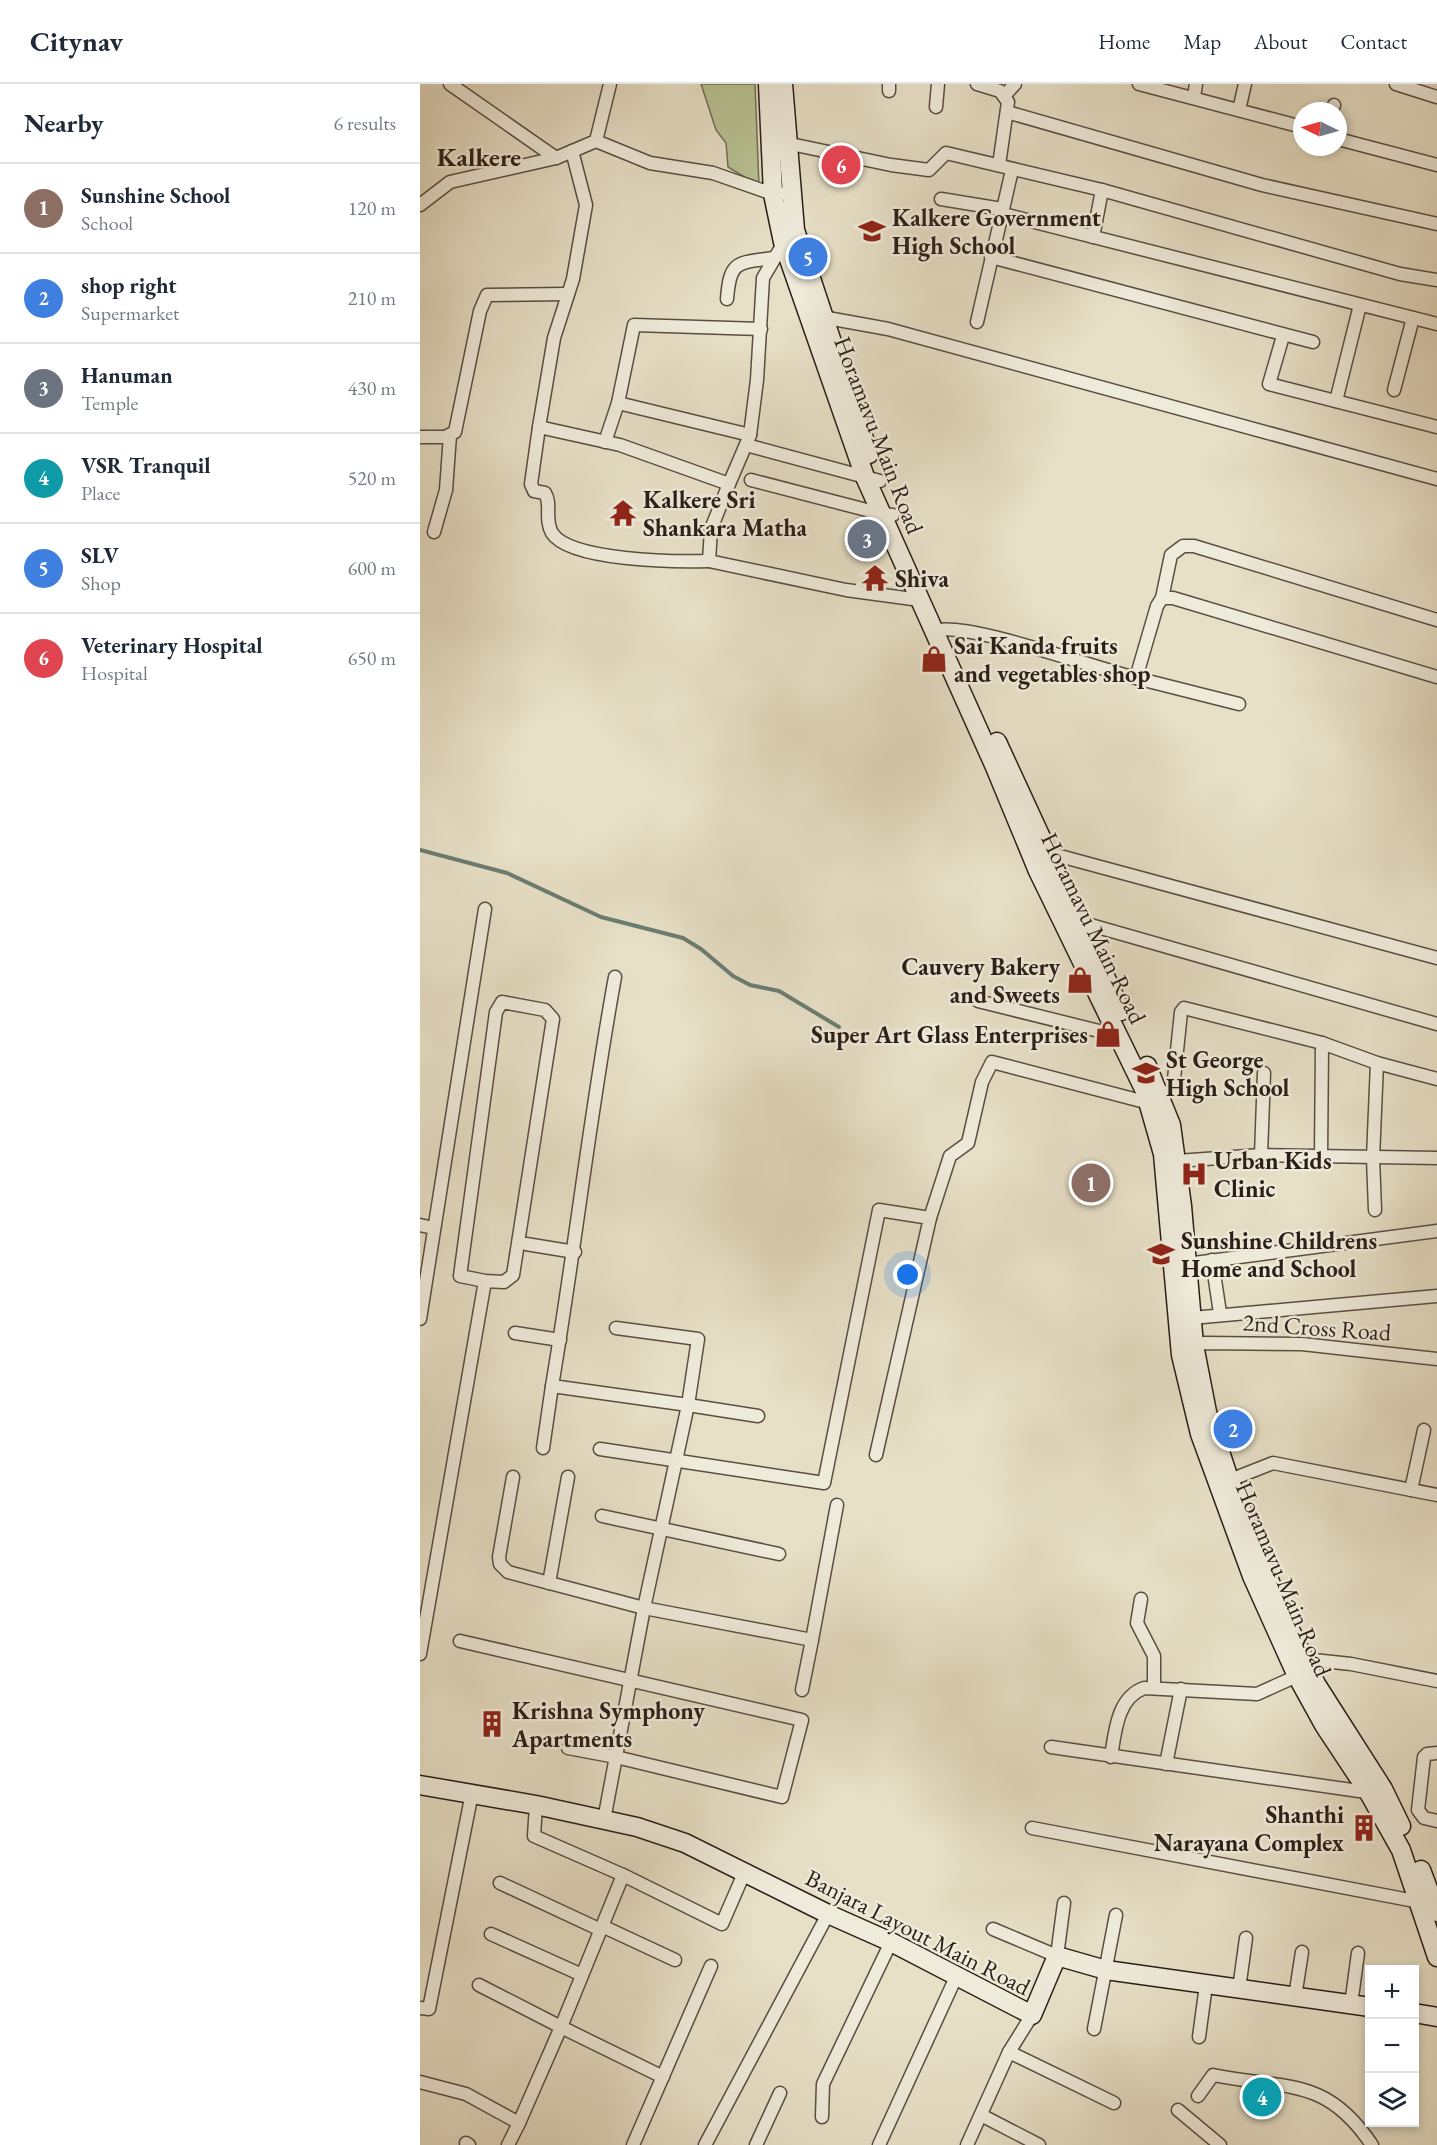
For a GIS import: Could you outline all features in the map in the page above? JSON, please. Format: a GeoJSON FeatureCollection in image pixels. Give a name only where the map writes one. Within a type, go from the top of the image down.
{"type":"FeatureCollection","features":[{"type":"Feature","properties":{"kind":"main road","name":"Horamavu Main Road"},"geometry":{"type":"LineString","coordinates":[[768,84],[779,141]]}},
{"type":"Feature","properties":{"kind":"main road","name":"Horamavu Main Road"},"geometry":{"type":"LineString","coordinates":[[783,84],[779,141],[782,193],[789,236],[872,479],[1119,1036],[1171,1125],[1177,1161],[1181,1355],[1200,1434],[1266,1573],[1300,1668],[1316,1684],[1377,1792],[1429,1886],[1437,1912]]}},
{"type":"Feature","properties":{"kind":"main road","name":"Horamavu Main Road"},"geometry":{"type":"LineString","coordinates":[[789,236],[822,317],[872,479]]}},
{"type":"Feature","properties":{"kind":"main road","name":"Horamavu Main Road"},"geometry":{"type":"LineString","coordinates":[[888,515],[920,600],[939,629]]}},
{"type":"Feature","properties":{"kind":"main road","name":"Horamavu Main Road"},"geometry":{"type":"LineString","coordinates":[[1040,855],[1080,922],[1155,1100],[1180,1265],[1192,1318],[1194,1345],[1207,1412],[1225,1483]]}},
{"type":"Feature","properties":{"kind":"main road","name":"Banjara Layout Main Road"},"geometry":{"type":"LineString","coordinates":[[420,1785],[536,1805],[637,1827],[685,1843],[828,1914],[891,1942],[1032,2015],[1057,1956],[1106,1970],[1360,2006]]}},
{"type":"Feature","properties":{"kind":"main road","name":"Horamavu Main Road"},"geometry":{"type":"LineString","coordinates":[[1377,1792],[1401,1850],[1429,1886],[1437,1957]]}},
{"type":"Feature","properties":{"kind":"main road"},"geometry":{"type":"LineString","coordinates":[[1419,2014],[1437,2017]]}},
{"type":"Feature","properties":{"kind":"street"},"geometry":{"type":"LineString","coordinates":[[450,84],[556,158]]}},
{"type":"Feature","properties":{"kind":"street"},"geometry":{"type":"LineString","coordinates":[[596,141],[610,84]]}},
{"type":"Feature","properties":{"kind":"street"},"geometry":{"type":"LineString","coordinates":[[936,107],[938,84]]}},
{"type":"Feature","properties":{"kind":"street"},"geometry":{"type":"LineString","coordinates":[[977,84],[1005,95]]}},
{"type":"Feature","properties":{"kind":"street"},"geometry":{"type":"LineString","coordinates":[[999,165],[1007,112],[1005,95],[1015,84]]}},
{"type":"Feature","properties":{"kind":"street"},"geometry":{"type":"LineString","coordinates":[[1239,110],[1245,84]]}},
{"type":"Feature","properties":{"kind":"street"},"geometry":{"type":"LineString","coordinates":[[1396,84],[1437,97]]}},
{"type":"Feature","properties":{"kind":"street"},"geometry":{"type":"LineString","coordinates":[[1145,85],[1195,90],[1239,110],[1293,125]]}},
{"type":"Feature","properties":{"kind":"street"},"geometry":{"type":"LineString","coordinates":[[1007,112],[1262,184],[1437,225]]}},
{"type":"Feature","properties":{"kind":"street"},"geometry":{"type":"LineString","coordinates":[[420,205],[450,182],[556,158],[596,141],[650,163],[713,174],[782,193]]}},
{"type":"Feature","properties":{"kind":"street"},"geometry":{"type":"LineString","coordinates":[[779,141],[891,165],[929,170],[946,153],[1102,190],[1400,274],[1437,280]]}},
{"type":"Feature","properties":{"kind":"street"},"geometry":{"type":"LineString","coordinates":[[1347,141],[1437,165]]}},
{"type":"Feature","properties":{"kind":"street"},"geometry":{"type":"LineString","coordinates":[[572,151],[586,205],[568,294],[554,338],[531,484],[534,491],[545,493],[548,498],[546,518],[552,533],[564,545],[643,561],[709,561],[835,588],[920,600]]}},
{"type":"Feature","properties":{"kind":"street"},"geometry":{"type":"LineString","coordinates":[[977,322],[1012,170]]}},
{"type":"Feature","properties":{"kind":"street"},"geometry":{"type":"LineString","coordinates":[[1093,237],[1102,190]]}},
{"type":"Feature","properties":{"kind":"street"},"geometry":{"type":"LineString","coordinates":[[941,199],[1002,212],[1437,324]]}},
{"type":"Feature","properties":{"kind":"street"},"geometry":{"type":"LineString","coordinates":[[709,561],[711,528],[748,440],[761,329],[763,278],[789,236]]}},
{"type":"Feature","properties":{"kind":"street"},"geometry":{"type":"LineString","coordinates":[[991,257],[1283,336],[1313,342]]}},
{"type":"Feature","properties":{"kind":"street"},"geometry":{"type":"LineString","coordinates":[[728,299],[729,276],[732,270],[745,262],[774,258]]}},
{"type":"Feature","properties":{"kind":"street"},"geometry":{"type":"LineString","coordinates":[[420,437],[445,437],[450,435],[457,426],[465,373],[483,300],[494,293],[568,294]]}},
{"type":"Feature","properties":{"kind":"street"},"geometry":{"type":"LineString","coordinates":[[1336,401],[1360,305]]}},
{"type":"Feature","properties":{"kind":"street"},"geometry":{"type":"LineString","coordinates":[[822,317],[888,329],[1437,479]]}},
{"type":"Feature","properties":{"kind":"street"},"geometry":{"type":"LineString","coordinates":[[1394,390],[1413,318]]}},
{"type":"Feature","properties":{"kind":"street"},"geometry":{"type":"LineString","coordinates":[[605,442],[618,403],[634,325],[761,329]]}},
{"type":"Feature","properties":{"kind":"street"},"geometry":{"type":"LineString","coordinates":[[1283,336],[1269,384],[1437,427]]}},
{"type":"Feature","properties":{"kind":"street"},"geometry":{"type":"LineString","coordinates":[[618,403],[748,440],[872,479]]}},
{"type":"Feature","properties":{"kind":"street"},"geometry":{"type":"LineString","coordinates":[[539,427],[630,448],[729,484]]}},
{"type":"Feature","properties":{"kind":"street"},"geometry":{"type":"LineString","coordinates":[[434,532],[446,490],[450,435]]}},
{"type":"Feature","properties":{"kind":"street"},"geometry":{"type":"LineString","coordinates":[[751,480],[888,515]]}},
{"type":"Feature","properties":{"kind":"street"},"geometry":{"type":"LineString","coordinates":[[1136,678],[1157,606],[1162,598],[1171,555],[1183,546],[1194,546],[1437,620]]}},
{"type":"Feature","properties":{"kind":"street"},"geometry":{"type":"LineString","coordinates":[[1162,598],[1173,598],[1437,677]]}},
{"type":"Feature","properties":{"kind":"street"},"geometry":{"type":"LineString","coordinates":[[939,629],[985,636],[1239,704]]}},
{"type":"Feature","properties":{"kind":"street"},"geometry":{"type":"LineString","coordinates":[[1040,855],[1437,958]]}},
{"type":"Feature","properties":{"kind":"street"},"geometry":{"type":"LineString","coordinates":[[420,1319],[485,909]]}},
{"type":"Feature","properties":{"kind":"street"},"geometry":{"type":"LineString","coordinates":[[1080,922],[1437,1024]]}},
{"type":"Feature","properties":{"kind":"street"},"geometry":{"type":"LineString","coordinates":[[543,1448],[575,1252],[601,1054],[615,977]]}},
{"type":"Feature","properties":{"kind":"street"},"geometry":{"type":"LineString","coordinates":[[978,1001],[1119,1036]]}},
{"type":"Feature","properties":{"kind":"street"},"geometry":{"type":"LineString","coordinates":[[502,1002],[545,1010],[553,1019],[513,1275],[504,1282],[485,1281],[460,1276],[496,1012],[502,1002]]}},
{"type":"Feature","properties":{"kind":"street"},"geometry":{"type":"LineString","coordinates":[[876,1455],[930,1218],[950,1156],[968,1143],[982,1082],[992,1062],[1155,1100],[1173,1089],[1181,1012],[1184,1008],[1322,1043],[1377,1063],[1437,1079]]}},
{"type":"Feature","properties":{"kind":"street"},"geometry":{"type":"LineString","coordinates":[[1321,1157],[1322,1043]]}},
{"type":"Feature","properties":{"kind":"street"},"geometry":{"type":"LineString","coordinates":[[1376,1210],[1373,1158],[1377,1063]]}},
{"type":"Feature","properties":{"kind":"street"},"geometry":{"type":"LineString","coordinates":[[1262,1155],[1264,1073]]}},
{"type":"Feature","properties":{"kind":"street"},"geometry":{"type":"LineString","coordinates":[[1177,1161],[1262,1155],[1437,1158]]}},
{"type":"Feature","properties":{"kind":"street"},"geometry":{"type":"LineString","coordinates":[[600,1449],[824,1483],[879,1210],[930,1218]]}},
{"type":"Feature","properties":{"kind":"street"},"geometry":{"type":"LineString","coordinates":[[420,1225],[435,1228]]}},
{"type":"Feature","properties":{"kind":"street"},"geometry":{"type":"LineString","coordinates":[[1180,1265],[1437,1231]]}},
{"type":"Feature","properties":{"kind":"street"},"geometry":{"type":"LineString","coordinates":[[526,1244],[575,1252]]}},
{"type":"Feature","properties":{"kind":"street"},"geometry":{"type":"LineString","coordinates":[[1212,1260],[1220,1313]]}},
{"type":"Feature","properties":{"kind":"street"},"geometry":{"type":"LineString","coordinates":[[420,1654],[485,1281]]}},
{"type":"Feature","properties":{"kind":"street"},"geometry":{"type":"LineString","coordinates":[[1192,1318],[1220,1313],[1437,1296]]}},
{"type":"Feature","properties":{"kind":"street"},"geometry":{"type":"LineString","coordinates":[[604,1820],[644,1608],[688,1405],[698,1339],[616,1329]]}},
{"type":"Feature","properties":{"kind":"street"},"geometry":{"type":"LineString","coordinates":[[515,1333],[560,1340]]}},
{"type":"Feature","properties":{"kind":"street","name":"2nd Cross Road"},"geometry":{"type":"LineString","coordinates":[[1194,1345],[1205,1342],[1302,1344],[1437,1359]]}},
{"type":"Feature","properties":{"kind":"street"},"geometry":{"type":"LineString","coordinates":[[552,1386],[758,1416]]}},
{"type":"Feature","properties":{"kind":"street"},"geometry":{"type":"LineString","coordinates":[[1411,1490],[1424,1430]]}},
{"type":"Feature","properties":{"kind":"street"},"geometry":{"type":"LineString","coordinates":[[1225,1483],[1273,1463],[1437,1495]]}},
{"type":"Feature","properties":{"kind":"street"},"geometry":{"type":"LineString","coordinates":[[513,1477],[500,1564],[508,1572],[644,1608],[812,1640]]}},
{"type":"Feature","properties":{"kind":"street"},"geometry":{"type":"LineString","coordinates":[[549,1583],[568,1477]]}},
{"type":"Feature","properties":{"kind":"street"},"geometry":{"type":"LineString","coordinates":[[802,1690],[837,1505]]}},
{"type":"Feature","properties":{"kind":"street"},"geometry":{"type":"LineString","coordinates":[[602,1516],[779,1554]]}},
{"type":"Feature","properties":{"kind":"street"},"geometry":{"type":"LineString","coordinates":[[1141,1599],[1137,1623],[1154,1656],[1154,1687]]}},
{"type":"Feature","properties":{"kind":"street"},"geometry":{"type":"LineString","coordinates":[[460,1641],[802,1720],[782,1797],[616,1757],[568,1748]]}},
{"type":"Feature","properties":{"kind":"street"},"geometry":{"type":"LineString","coordinates":[[1111,1756],[1118,1717],[1123,1706],[1137,1691],[1154,1687],[1257,1694],[1300,1668],[1351,1664],[1437,1681]]}},
{"type":"Feature","properties":{"kind":"street"},"geometry":{"type":"LineString","coordinates":[[1167,1764],[1181,1689]]}},
{"type":"Feature","properties":{"kind":"street"},"geometry":{"type":"LineString","coordinates":[[1051,1747],[1377,1792]]}},
{"type":"Feature","properties":{"kind":"street"},"geometry":{"type":"LineString","coordinates":[[1437,1753],[1427,1754],[1424,1757],[1418,1810],[1424,1818],[1437,1821]]}},
{"type":"Feature","properties":{"kind":"street"},"geometry":{"type":"LineString","coordinates":[[420,2008],[429,2009],[472,1793]]}},
{"type":"Feature","properties":{"kind":"street"},"geometry":{"type":"LineString","coordinates":[[536,1805],[534,1836],[623,1875],[722,1924],[745,1871]]}},
{"type":"Feature","properties":{"kind":"street"},"geometry":{"type":"LineString","coordinates":[[1032,1828],[1429,1886]]}},
{"type":"Feature","properties":{"kind":"street"},"geometry":{"type":"LineString","coordinates":[[508,2145],[561,2027],[623,1875]]}},
{"type":"Feature","properties":{"kind":"street"},"geometry":{"type":"LineString","coordinates":[[500,1883],[675,1960]]}},
{"type":"Feature","properties":{"kind":"street"},"geometry":{"type":"LineString","coordinates":[[993,1929],[1057,1956],[1064,1903]]}},
{"type":"Feature","properties":{"kind":"street"},"geometry":{"type":"LineString","coordinates":[[705,2145],[828,1914]]}},
{"type":"Feature","properties":{"kind":"street"},"geometry":{"type":"LineString","coordinates":[[1094,2029],[1116,1915]]}},
{"type":"Feature","properties":{"kind":"street"},"geometry":{"type":"LineString","coordinates":[[490,1934],[582,1975]]}},
{"type":"Feature","properties":{"kind":"street"},"geometry":{"type":"LineString","coordinates":[[1239,1989],[1246,1938]]}},
{"type":"Feature","properties":{"kind":"street"},"geometry":{"type":"LineString","coordinates":[[822,2117],[823,2084],[891,1942]]}},
{"type":"Feature","properties":{"kind":"street"},"geometry":{"type":"LineString","coordinates":[[1295,1997],[1302,1952]]}},
{"type":"Feature","properties":{"kind":"street"},"geometry":{"type":"LineString","coordinates":[[1358,1953],[1360,2006]]}},
{"type":"Feature","properties":{"kind":"street"},"geometry":{"type":"LineString","coordinates":[[633,2145],[711,1966]]}},
{"type":"Feature","properties":{"kind":"street"},"geometry":{"type":"LineString","coordinates":[[879,2145],[956,1977]]}},
{"type":"Feature","properties":{"kind":"street"},"geometry":{"type":"LineString","coordinates":[[1199,2037],[1206,1984]]}},
{"type":"Feature","properties":{"kind":"street"},"geometry":{"type":"LineString","coordinates":[[479,1985],[663,2076]]}},
{"type":"Feature","properties":{"kind":"street"},"geometry":{"type":"LineString","coordinates":[[967,2145],[1009,2052],[1032,2015]]}},
{"type":"Feature","properties":{"kind":"street"},"geometry":{"type":"LineString","coordinates":[[1009,2052],[1114,2103]]}},
{"type":"Feature","properties":{"kind":"street"},"geometry":{"type":"LineString","coordinates":[[1198,2096],[1213,2075],[1235,2081],[1251,2080],[1304,2089],[1322,2095],[1341,2108],[1372,2145]]}},
{"type":"Feature","properties":{"kind":"street"},"geometry":{"type":"LineString","coordinates":[[420,2083],[466,2094],[519,2123]]}},
{"type":"Feature","properties":{"kind":"street"},"geometry":{"type":"LineString","coordinates":[[756,2145],[780,2093]]}},
{"type":"Feature","properties":{"kind":"street"},"geometry":{"type":"LineString","coordinates":[[1178,2110],[1212,2143]]}},
{"type":"Feature","properties":{"kind":"street"},"geometry":{"type":"LineString","coordinates":[[981,2115],[1039,2145]]}},
{"type":"Feature","properties":{"kind":"green space"},"geometry":{"type":"Polygon","coordinates":[[[701,84],[755,84],[759,186],[728,167],[726,143],[716,130],[701,84]]]}},
{"type":"Feature","properties":{"kind":"waterway"},"geometry":{"type":"LineString","coordinates":[[420,850],[507,873],[601,917],[683,938],[701,949],[733,976],[750,985],[779,991],[839,1027]]}},
{"type":"Feature","properties":{"kind":"place","name":"Veterinary Hospital"},"geometry":{"type":"Point","coordinates":[841,165]}},
{"type":"Feature","properties":{"kind":"place","name":"Kalkere Government High School"},"geometry":{"type":"Point","coordinates":[872,231]}},
{"type":"Feature","properties":{"kind":"place","name":"SLV"},"geometry":{"type":"Point","coordinates":[808,257]}},
{"type":"Feature","properties":{"kind":"place","name":"Kalkere Sri Shankara Matha"},"geometry":{"type":"Point","coordinates":[623,513]}},
{"type":"Feature","properties":{"kind":"place","name":"Hanuman"},"geometry":{"type":"Point","coordinates":[867,539]}},
{"type":"Feature","properties":{"kind":"place","name":"Shiva"},"geometry":{"type":"Point","coordinates":[875,578]}},
{"type":"Feature","properties":{"kind":"place","name":"Sai Kanda fruits and vegetables shop"},"geometry":{"type":"Point","coordinates":[934,659]}},
{"type":"Feature","properties":{"kind":"place","name":"Cauvery Bakery and Sweets"},"geometry":{"type":"Point","coordinates":[1080,980]}},
{"type":"Feature","properties":{"kind":"place","name":"Super Art Glass Enterprises"},"geometry":{"type":"Point","coordinates":[1108,1034]}},
{"type":"Feature","properties":{"kind":"place","name":"St George High School"},"geometry":{"type":"Point","coordinates":[1146,1073]}},
{"type":"Feature","properties":{"kind":"place","name":"Urban Kids Clinic"},"geometry":{"type":"Point","coordinates":[1194,1174]}},
{"type":"Feature","properties":{"kind":"place","name":"Sunshine School"},"geometry":{"type":"Point","coordinates":[1091,1183]}},
{"type":"Feature","properties":{"kind":"place","name":"Sunshine Childrens Home and School"},"geometry":{"type":"Point","coordinates":[1161,1254]}},
{"type":"Feature","properties":{"kind":"place","name":"shop right"},"geometry":{"type":"Point","coordinates":[1233,1429]}},
{"type":"Feature","properties":{"kind":"place","name":"Krishna Symphony Apartments"},"geometry":{"type":"Point","coordinates":[492,1724]}},
{"type":"Feature","properties":{"kind":"place","name":"Shanthi Narayana Complex"},"geometry":{"type":"Point","coordinates":[1364,1828]}},
{"type":"Feature","properties":{"kind":"place","name":"VSR Tranquil"},"geometry":{"type":"Point","coordinates":[1262,2097]}},
{"type":"Feature","properties":{"kind":"district","name":"Kalkere"},"geometry":{"type":"Point","coordinates":[479,157]}}]}
